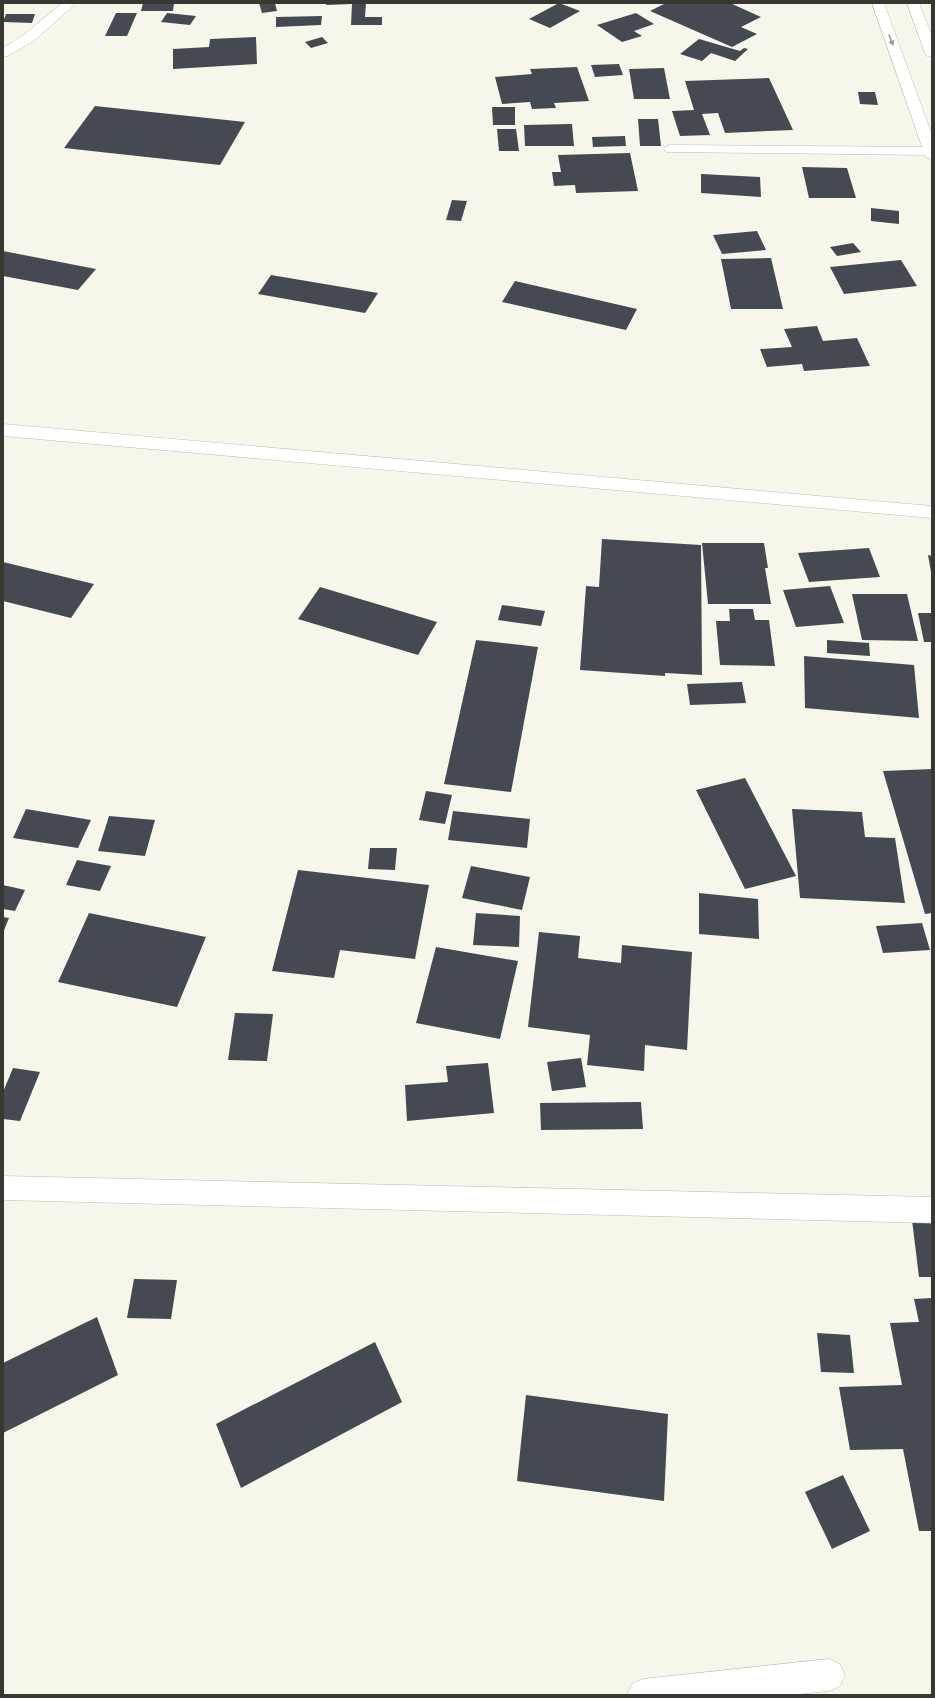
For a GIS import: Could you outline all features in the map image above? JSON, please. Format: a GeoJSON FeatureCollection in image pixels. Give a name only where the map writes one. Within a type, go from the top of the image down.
{"type":"FeatureCollection","features":[{"type":"Feature","properties":{"kind":"street"},"geometry":{"type":"LineString","coordinates":[[3,53],[30,37],[70,3]]}},
{"type":"Feature","properties":{"kind":"street"},"geometry":{"type":"LineString","coordinates":[[878,3],[931,153]]}},
{"type":"Feature","properties":{"kind":"street"},"geometry":{"type":"LineString","coordinates":[[913,3],[932,53]]}},
{"type":"Feature","properties":{"kind":"street"},"geometry":{"type":"LineString","coordinates":[[3,430],[932,512]]}},
{"type":"Feature","properties":{"kind":"street"},"geometry":{"type":"LineString","coordinates":[[3,1188],[932,1210]]}},
{"type":"Feature","properties":{"kind":"street"},"geometry":{"type":"LineString","coordinates":[[643,1695],[829,1675]]}},
{"type":"Feature","properties":{"kind":"lane"},"geometry":{"type":"LineString","coordinates":[[671,149],[931,153]]}},
{"type":"Feature","properties":{"kind":"building"},"geometry":{"type":"Polygon","coordinates":[[[143,3],[174,3],[173,11],[141,11],[143,3]]]}},
{"type":"Feature","properties":{"kind":"building"},"geometry":{"type":"Polygon","coordinates":[[[259,3],[275,3],[277,11],[262,13],[259,3]]]}},
{"type":"Feature","properties":{"kind":"building"},"geometry":{"type":"Polygon","coordinates":[[[327,3],[366,3],[365,17],[382,17],[382,25],[351,25],[352,4],[326,5],[327,3]]]}},
{"type":"Feature","properties":{"kind":"building"},"geometry":{"type":"Polygon","coordinates":[[[559,3],[580,11],[550,28],[529,19],[559,3]]]}},
{"type":"Feature","properties":{"kind":"building"},"geometry":{"type":"Polygon","coordinates":[[[666,3],[730,3],[761,17],[741,27],[757,34],[732,47],[650,11],[666,3]]]}},
{"type":"Feature","properties":{"kind":"building"},"geometry":{"type":"Polygon","coordinates":[[[116,13],[137,13],[127,36],[105,36],[116,13]]]}},
{"type":"Feature","properties":{"kind":"building"},"geometry":{"type":"Polygon","coordinates":[[[167,13],[196,16],[190,25],[161,22],[167,13]]]}},
{"type":"Feature","properties":{"kind":"building"},"geometry":{"type":"Polygon","coordinates":[[[636,13],[654,24],[634,31],[642,36],[622,42],[597,25],[636,13]]]}},
{"type":"Feature","properties":{"kind":"building"},"geometry":{"type":"Polygon","coordinates":[[[6,14],[35,14],[32,23],[3,22],[6,14]]]}},
{"type":"Feature","properties":{"kind":"building"},"geometry":{"type":"Polygon","coordinates":[[[322,16],[321,25],[276,27],[276,17],[322,16]]]}},
{"type":"Feature","properties":{"kind":"building"},"geometry":{"type":"Polygon","coordinates":[[[256,37],[257,64],[173,69],[173,49],[209,47],[210,39],[256,37]]]}},
{"type":"Feature","properties":{"kind":"building"},"geometry":{"type":"Polygon","coordinates":[[[322,37],[328,43],[311,48],[305,42],[322,37]]]}},
{"type":"Feature","properties":{"kind":"building"},"geometry":{"type":"Polygon","coordinates":[[[699,39],[740,51],[744,48],[748,49],[735,61],[711,53],[702,61],[680,54],[699,39]]]}},
{"type":"Feature","properties":{"kind":"building"},"geometry":{"type":"Polygon","coordinates":[[[619,64],[623,75],[595,77],[591,65],[619,64]]]}},
{"type":"Feature","properties":{"kind":"building"},"geometry":{"type":"Polygon","coordinates":[[[577,67],[589,101],[554,103],[556,108],[532,109],[530,102],[502,104],[495,77],[532,74],[530,69],[577,67]]]}},
{"type":"Feature","properties":{"kind":"building"},"geometry":{"type":"Polygon","coordinates":[[[664,68],[670,99],[634,99],[629,69],[664,68]]]}},
{"type":"Feature","properties":{"kind":"building"},"geometry":{"type":"Polygon","coordinates":[[[769,78],[793,130],[725,133],[718,113],[702,114],[710,135],[680,136],[672,111],[694,110],[685,81],[769,78]]]}},
{"type":"Feature","properties":{"kind":"building"},"geometry":{"type":"Polygon","coordinates":[[[858,92],[875,92],[878,105],[860,104],[858,92]]]}},
{"type":"Feature","properties":{"kind":"building"},"geometry":{"type":"Polygon","coordinates":[[[95,106],[245,122],[220,165],[64,148],[95,106]]]}},
{"type":"Feature","properties":{"kind":"building"},"geometry":{"type":"Polygon","coordinates":[[[492,107],[515,107],[515,125],[493,125],[492,107]]]}},
{"type":"Feature","properties":{"kind":"building"},"geometry":{"type":"Polygon","coordinates":[[[638,119],[658,119],[661,146],[640,146],[638,119]]]}},
{"type":"Feature","properties":{"kind":"building"},"geometry":{"type":"Polygon","coordinates":[[[572,124],[574,146],[525,146],[524,125],[572,124]]]}},
{"type":"Feature","properties":{"kind":"building"},"geometry":{"type":"Polygon","coordinates":[[[497,129],[516,129],[519,151],[499,151],[497,129]]]}},
{"type":"Feature","properties":{"kind":"building"},"geometry":{"type":"Polygon","coordinates":[[[625,136],[626,146],[593,147],[592,137],[625,136]]]}},
{"type":"Feature","properties":{"kind":"building"},"geometry":{"type":"Polygon","coordinates":[[[630,153],[638,191],[576,193],[575,185],[554,186],[552,172],[561,172],[558,155],[630,153]]]}},
{"type":"Feature","properties":{"kind":"building"},"geometry":{"type":"Polygon","coordinates":[[[802,167],[847,168],[856,198],[809,198],[802,167]]]}},
{"type":"Feature","properties":{"kind":"building"},"geometry":{"type":"Polygon","coordinates":[[[701,174],[760,177],[761,197],[701,193],[701,174]]]}},
{"type":"Feature","properties":{"kind":"building"},"geometry":{"type":"Polygon","coordinates":[[[452,200],[467,201],[461,221],[446,220],[452,200]]]}},
{"type":"Feature","properties":{"kind":"building"},"geometry":{"type":"Polygon","coordinates":[[[871,208],[899,211],[899,224],[871,221],[871,208]]]}},
{"type":"Feature","properties":{"kind":"building"},"geometry":{"type":"Polygon","coordinates":[[[757,231],[766,250],[722,254],[713,235],[757,231]]]}},
{"type":"Feature","properties":{"kind":"building"},"geometry":{"type":"Polygon","coordinates":[[[853,243],[861,252],[837,256],[830,247],[853,243]]]}},
{"type":"Feature","properties":{"kind":"building"},"geometry":{"type":"Polygon","coordinates":[[[3,251],[96,269],[78,290],[3,276],[3,251]]]}},
{"type":"Feature","properties":{"kind":"building"},"geometry":{"type":"Polygon","coordinates":[[[771,258],[783,309],[731,309],[721,259],[771,258]]]}},
{"type":"Feature","properties":{"kind":"building"},"geometry":{"type":"Polygon","coordinates":[[[901,260],[917,286],[844,294],[830,267],[901,260]]]}},
{"type":"Feature","properties":{"kind":"building"},"geometry":{"type":"Polygon","coordinates":[[[271,275],[378,293],[365,313],[258,294],[271,275]]]}},
{"type":"Feature","properties":{"kind":"building"},"geometry":{"type":"Polygon","coordinates":[[[515,281],[637,309],[626,330],[502,302],[515,281]]]}},
{"type":"Feature","properties":{"kind":"building"},"geometry":{"type":"Polygon","coordinates":[[[817,326],[823,341],[857,338],[870,366],[804,371],[802,364],[767,367],[760,349],[792,347],[784,329],[817,326]]]}},
{"type":"Feature","properties":{"kind":"building"},"geometry":{"type":"Polygon","coordinates":[[[602,539],[701,545],[702,675],[665,673],[665,676],[580,670],[586,586],[599,587],[602,539]]]}},
{"type":"Feature","properties":{"kind":"building"},"geometry":{"type":"Polygon","coordinates":[[[702,543],[764,543],[768,568],[765,568],[771,604],[708,604],[702,543]]]}},
{"type":"Feature","properties":{"kind":"building"},"geometry":{"type":"Polygon","coordinates":[[[869,548],[880,577],[809,582],[798,553],[869,548]]]}},
{"type":"Feature","properties":{"kind":"building"},"geometry":{"type":"Polygon","coordinates":[[[928,555],[932,556],[932,572],[931,572],[928,555]]]}},
{"type":"Feature","properties":{"kind":"building"},"geometry":{"type":"Polygon","coordinates":[[[3,562],[94,584],[71,618],[3,601],[3,562]]]}},
{"type":"Feature","properties":{"kind":"building"},"geometry":{"type":"Polygon","coordinates":[[[830,586],[844,623],[796,627],[783,590],[830,586]]]}},
{"type":"Feature","properties":{"kind":"building"},"geometry":{"type":"Polygon","coordinates":[[[320,587],[437,622],[418,655],[298,619],[320,587]]]}},
{"type":"Feature","properties":{"kind":"building"},"geometry":{"type":"Polygon","coordinates":[[[852,594],[907,594],[918,641],[862,640],[852,594]]]}},
{"type":"Feature","properties":{"kind":"building"},"geometry":{"type":"Polygon","coordinates":[[[502,605],[545,611],[541,626],[498,620],[502,605]]]}},
{"type":"Feature","properties":{"kind":"building"},"geometry":{"type":"Polygon","coordinates":[[[729,609],[753,609],[755,620],[769,620],[775,666],[720,665],[716,621],[730,621],[729,609]]]}},
{"type":"Feature","properties":{"kind":"building"},"geometry":{"type":"Polygon","coordinates":[[[918,613],[932,613],[932,642],[924,642],[918,613]]]}},
{"type":"Feature","properties":{"kind":"building"},"geometry":{"type":"Polygon","coordinates":[[[476,640],[538,647],[511,792],[444,784],[476,640]]]}},
{"type":"Feature","properties":{"kind":"building"},"geometry":{"type":"Polygon","coordinates":[[[827,640],[869,643],[870,656],[827,653],[827,640]]]}},
{"type":"Feature","properties":{"kind":"building"},"geometry":{"type":"Polygon","coordinates":[[[804,656],[914,665],[919,718],[805,708],[804,656]]]}},
{"type":"Feature","properties":{"kind":"building"},"geometry":{"type":"Polygon","coordinates":[[[742,682],[746,703],[690,705],[687,684],[742,682]]]}},
{"type":"Feature","properties":{"kind":"building"},"geometry":{"type":"Polygon","coordinates":[[[932,769],[932,913],[925,914],[883,771],[932,769]]]}},
{"type":"Feature","properties":{"kind":"building"},"geometry":{"type":"Polygon","coordinates":[[[745,778],[796,876],[745,889],[696,790],[745,778]]]}},
{"type":"Feature","properties":{"kind":"building"},"geometry":{"type":"Polygon","coordinates":[[[426,791],[452,795],[445,824],[419,820],[426,791]]]}},
{"type":"Feature","properties":{"kind":"building"},"geometry":{"type":"Polygon","coordinates":[[[26,809],[91,820],[78,848],[13,838],[26,809]]]}},
{"type":"Feature","properties":{"kind":"building"},"geometry":{"type":"Polygon","coordinates":[[[792,809],[862,812],[865,837],[895,838],[905,903],[800,898],[792,809]]]}},
{"type":"Feature","properties":{"kind":"building"},"geometry":{"type":"Polygon","coordinates":[[[453,811],[530,819],[527,848],[448,840],[453,811]]]}},
{"type":"Feature","properties":{"kind":"building"},"geometry":{"type":"Polygon","coordinates":[[[109,816],[155,820],[145,856],[98,851],[109,816]]]}},
{"type":"Feature","properties":{"kind":"building"},"geometry":{"type":"Polygon","coordinates":[[[370,848],[397,848],[395,870],[368,869],[370,848]]]}},
{"type":"Feature","properties":{"kind":"building"},"geometry":{"type":"Polygon","coordinates":[[[77,860],[111,866],[100,891],[66,885],[77,860]]]}},
{"type":"Feature","properties":{"kind":"building"},"geometry":{"type":"Polygon","coordinates":[[[471,866],[530,877],[522,910],[462,898],[471,866]]]}},
{"type":"Feature","properties":{"kind":"building"},"geometry":{"type":"Polygon","coordinates":[[[298,870],[429,885],[415,959],[340,950],[334,978],[272,971],[298,870]]]}},
{"type":"Feature","properties":{"kind":"building"},"geometry":{"type":"Polygon","coordinates":[[[3,885],[25,890],[15,911],[3,909],[3,885]]]}},
{"type":"Feature","properties":{"kind":"building"},"geometry":{"type":"Polygon","coordinates":[[[699,893],[758,899],[759,939],[699,934],[699,893]]]}},
{"type":"Feature","properties":{"kind":"building"},"geometry":{"type":"Polygon","coordinates":[[[89,913],[206,937],[177,1007],[58,982],[89,913]]]}},
{"type":"Feature","properties":{"kind":"building"},"geometry":{"type":"Polygon","coordinates":[[[476,913],[520,916],[519,947],[473,945],[476,913]]]}},
{"type":"Feature","properties":{"kind":"building"},"geometry":{"type":"Polygon","coordinates":[[[3,917],[9,918],[3,933],[3,917]]]}},
{"type":"Feature","properties":{"kind":"building"},"geometry":{"type":"Polygon","coordinates":[[[922,923],[930,950],[883,953],[876,926],[922,923]]]}},
{"type":"Feature","properties":{"kind":"building"},"geometry":{"type":"Polygon","coordinates":[[[539,932],[580,936],[578,958],[621,963],[622,945],[692,952],[687,1050],[645,1045],[644,1071],[587,1065],[590,1035],[528,1027],[539,932]]]}},
{"type":"Feature","properties":{"kind":"building"},"geometry":{"type":"Polygon","coordinates":[[[436,947],[518,961],[500,1039],[416,1023],[436,947]]]}},
{"type":"Feature","properties":{"kind":"building"},"geometry":{"type":"Polygon","coordinates":[[[235,1013],[273,1014],[267,1061],[228,1060],[235,1013]]]}},
{"type":"Feature","properties":{"kind":"building"},"geometry":{"type":"Polygon","coordinates":[[[581,1058],[586,1087],[552,1091],[547,1062],[581,1058]]]}},
{"type":"Feature","properties":{"kind":"building"},"geometry":{"type":"Polygon","coordinates":[[[488,1063],[494,1113],[407,1121],[405,1085],[448,1082],[446,1066],[488,1063]]]}},
{"type":"Feature","properties":{"kind":"building"},"geometry":{"type":"Polygon","coordinates":[[[13,1068],[40,1072],[20,1121],[3,1119],[3,1092],[13,1068]]]}},
{"type":"Feature","properties":{"kind":"building"},"geometry":{"type":"Polygon","coordinates":[[[641,1102],[643,1129],[541,1130],[540,1103],[641,1102]]]}},
{"type":"Feature","properties":{"kind":"building"},"geometry":{"type":"Polygon","coordinates":[[[912,1220],[932,1221],[932,1277],[919,1277],[912,1220]]]}},
{"type":"Feature","properties":{"kind":"building"},"geometry":{"type":"Polygon","coordinates":[[[134,1279],[177,1280],[171,1319],[127,1318],[134,1279]]]}},
{"type":"Feature","properties":{"kind":"building"},"geometry":{"type":"Polygon","coordinates":[[[932,1298],[932,1531],[919,1531],[903,1449],[850,1450],[839,1387],[902,1385],[890,1323],[919,1322],[914,1299],[932,1298]]]}},
{"type":"Feature","properties":{"kind":"building"},"geometry":{"type":"Polygon","coordinates":[[[97,1317],[118,1375],[3,1433],[3,1363],[97,1317]]]}},
{"type":"Feature","properties":{"kind":"building"},"geometry":{"type":"Polygon","coordinates":[[[817,1333],[850,1335],[854,1373],[821,1372],[817,1333]]]}},
{"type":"Feature","properties":{"kind":"building"},"geometry":{"type":"Polygon","coordinates":[[[375,1342],[402,1402],[241,1488],[216,1424],[375,1342]]]}},
{"type":"Feature","properties":{"kind":"building"},"geometry":{"type":"Polygon","coordinates":[[[526,1395],[668,1414],[664,1501],[517,1481],[526,1395]]]}},
{"type":"Feature","properties":{"kind":"building"},"geometry":{"type":"Polygon","coordinates":[[[843,1475],[870,1531],[832,1549],[805,1492],[843,1475]]]}}]}
